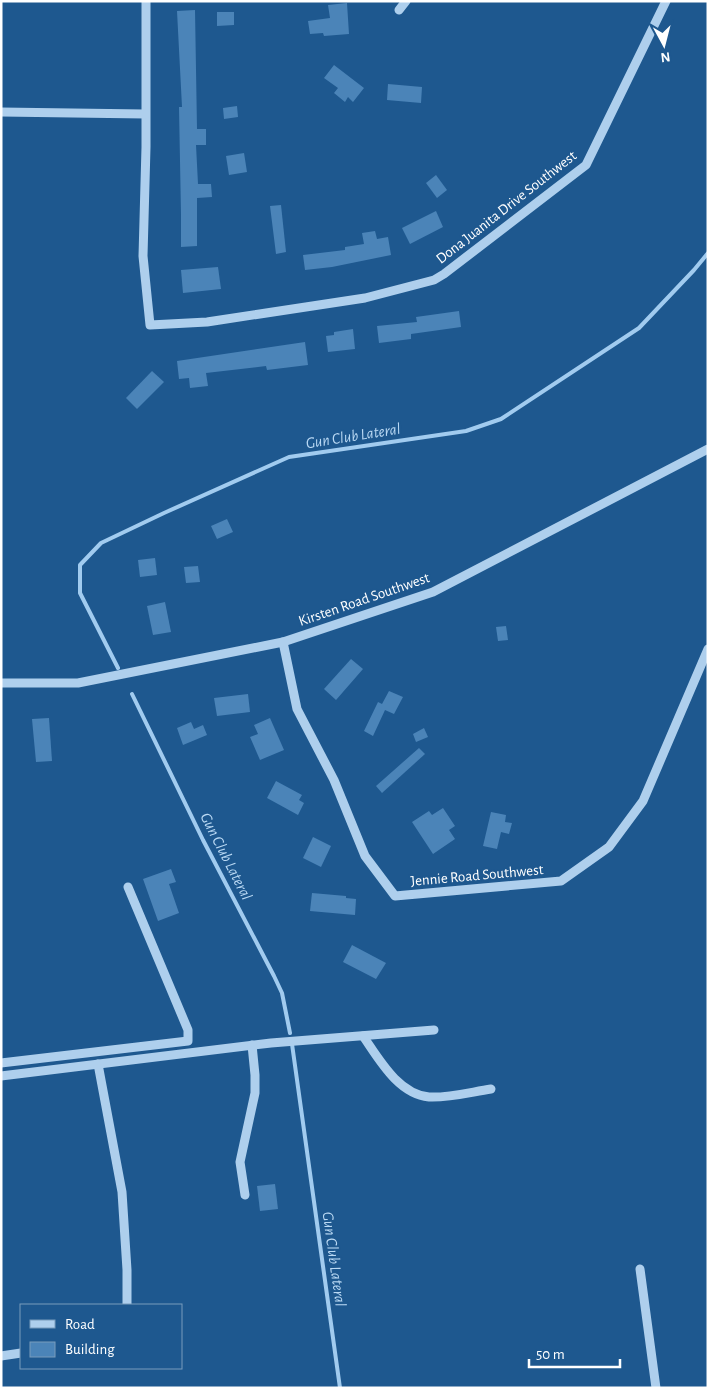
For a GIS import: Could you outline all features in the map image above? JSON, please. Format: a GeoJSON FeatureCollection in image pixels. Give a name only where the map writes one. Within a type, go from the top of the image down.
{"type":"FeatureCollection","features":[{"type":"Feature","properties":{"kind":"street"},"geometry":{"type":"LineString","coordinates":[[1,112],[146,114],[146,1]]}},
{"type":"Feature","properties":{"kind":"street"},"geometry":{"type":"LineString","coordinates":[[399,10],[406,1]]}},
{"type":"Feature","properties":{"kind":"street","name":"Dona Juanita Drive Southwest"},"geometry":{"type":"LineString","coordinates":[[146,114],[143,256],[150,325],[207,322],[365,298],[434,280],[444,274],[586,165],[666,1]]}},
{"type":"Feature","properties":{"kind":"street","name":"Kirsten Road Southwest"},"geometry":{"type":"LineString","coordinates":[[1,683],[78,683],[283,642],[433,592],[708,449]]}},
{"type":"Feature","properties":{"kind":"street","name":"Jennie Road Southwest"},"geometry":{"type":"LineString","coordinates":[[283,642],[297,709],[334,780],[365,856],[395,896],[561,881],[609,848],[642,801],[708,649]]}},
{"type":"Feature","properties":{"kind":"street"},"geometry":{"type":"LineString","coordinates":[[1,1063],[188,1041],[188,1030],[128,887]]}},
{"type":"Feature","properties":{"kind":"street"},"geometry":{"type":"LineString","coordinates":[[1,1076],[252,1045],[434,1030]]}},
{"type":"Feature","properties":{"kind":"street"},"geometry":{"type":"LineString","coordinates":[[363,1036],[389,1073],[407,1089],[428,1097],[490,1089]]}},
{"type":"Feature","properties":{"kind":"street"},"geometry":{"type":"LineString","coordinates":[[245,1195],[240,1162],[255,1093],[252,1045]]}},
{"type":"Feature","properties":{"kind":"street"},"geometry":{"type":"LineString","coordinates":[[98,1064],[122,1192],[127,1270],[126,1304]]}},
{"type":"Feature","properties":{"kind":"street"},"geometry":{"type":"LineString","coordinates":[[640,1269],[656,1388]]}},
{"type":"Feature","properties":{"kind":"street"},"geometry":{"type":"LineString","coordinates":[[1,1356],[20,1353]]}},
{"type":"Feature","properties":{"kind":"building"},"geometry":{"type":"Polygon","coordinates":[[[347,3],[349,34],[324,36],[323,33],[310,34],[308,21],[330,18],[328,5],[347,3]]]}},
{"type":"Feature","properties":{"kind":"building"},"geometry":{"type":"Polygon","coordinates":[[[195,10],[197,129],[206,129],[206,145],[196,145],[198,184],[211,184],[212,197],[197,198],[197,246],[181,247],[179,107],[182,107],[177,11],[195,10]]]}},
{"type":"Feature","properties":{"kind":"building"},"geometry":{"type":"Polygon","coordinates":[[[217,12],[234,12],[234,25],[217,26],[217,12]]]}},
{"type":"Feature","properties":{"kind":"building"},"geometry":{"type":"Polygon","coordinates":[[[334,65],[364,88],[353,102],[348,97],[345,102],[334,93],[338,88],[324,78],[334,65]]]}},
{"type":"Feature","properties":{"kind":"building"},"geometry":{"type":"Polygon","coordinates":[[[388,84],[422,87],[421,103],[387,100],[388,84]]]}},
{"type":"Feature","properties":{"kind":"building"},"geometry":{"type":"Polygon","coordinates":[[[237,106],[238,117],[224,119],[223,108],[237,106]]]}},
{"type":"Feature","properties":{"kind":"building"},"geometry":{"type":"Polygon","coordinates":[[[244,153],[247,172],[229,175],[226,156],[244,153]]]}},
{"type":"Feature","properties":{"kind":"building"},"geometry":{"type":"Polygon","coordinates":[[[436,175],[447,190],[437,198],[426,183],[436,175]]]}},
{"type":"Feature","properties":{"kind":"building"},"geometry":{"type":"Polygon","coordinates":[[[281,205],[286,252],[276,254],[270,206],[281,205]]]}},
{"type":"Feature","properties":{"kind":"building"},"geometry":{"type":"Polygon","coordinates":[[[436,211],[443,227],[410,244],[402,228],[436,211]]]}},
{"type":"Feature","properties":{"kind":"building"},"geometry":{"type":"Polygon","coordinates":[[[375,231],[377,239],[388,237],[391,255],[332,267],[305,270],[303,255],[345,250],[345,247],[364,244],[362,233],[375,231]]]}},
{"type":"Feature","properties":{"kind":"building"},"geometry":{"type":"Polygon","coordinates":[[[218,267],[221,289],[183,293],[181,270],[218,267]]]}},
{"type":"Feature","properties":{"kind":"building"},"geometry":{"type":"Polygon","coordinates":[[[459,311],[461,327],[411,334],[411,339],[379,343],[377,326],[417,322],[416,317],[459,311]]]}},
{"type":"Feature","properties":{"kind":"building"},"geometry":{"type":"Polygon","coordinates":[[[353,329],[355,349],[328,352],[326,336],[334,335],[334,332],[353,329]]]}},
{"type":"Feature","properties":{"kind":"building"},"geometry":{"type":"Polygon","coordinates":[[[305,342],[308,365],[267,370],[266,366],[206,373],[208,386],[190,388],[189,378],[179,379],[177,361],[305,342]]]}},
{"type":"Feature","properties":{"kind":"building"},"geometry":{"type":"Polygon","coordinates":[[[152,371],[164,382],[137,409],[126,398],[152,371]]]}},
{"type":"Feature","properties":{"kind":"building"},"geometry":{"type":"Polygon","coordinates":[[[227,519],[233,532],[217,539],[211,526],[227,519]]]}},
{"type":"Feature","properties":{"kind":"building"},"geometry":{"type":"Polygon","coordinates":[[[155,558],[157,575],[140,577],[138,560],[155,558]]]}},
{"type":"Feature","properties":{"kind":"building"},"geometry":{"type":"Polygon","coordinates":[[[198,566],[200,582],[186,583],[184,567],[198,566]]]}},
{"type":"Feature","properties":{"kind":"building"},"geometry":{"type":"Polygon","coordinates":[[[165,602],[171,632],[153,635],[147,606],[165,602]]]}},
{"type":"Feature","properties":{"kind":"building"},"geometry":{"type":"Polygon","coordinates":[[[506,626],[508,640],[498,641],[496,627],[506,626]]]}},
{"type":"Feature","properties":{"kind":"building"},"geometry":{"type":"Polygon","coordinates":[[[351,659],[363,669],[336,700],[324,689],[351,659]]]}},
{"type":"Feature","properties":{"kind":"building"},"geometry":{"type":"Polygon","coordinates":[[[389,691],[403,697],[394,714],[385,710],[373,736],[364,731],[378,702],[382,704],[389,691]]]}},
{"type":"Feature","properties":{"kind":"building"},"geometry":{"type":"Polygon","coordinates":[[[248,694],[250,712],[217,716],[214,698],[248,694]]]}},
{"type":"Feature","properties":{"kind":"building"},"geometry":{"type":"Polygon","coordinates":[[[49,718],[52,761],[36,762],[32,719],[49,718]]]}},
{"type":"Feature","properties":{"kind":"building"},"geometry":{"type":"Polygon","coordinates":[[[270,718],[284,750],[260,760],[250,737],[258,734],[254,725],[270,718]]]}},
{"type":"Feature","properties":{"kind":"building"},"geometry":{"type":"Polygon","coordinates":[[[191,722],[194,729],[203,725],[207,735],[183,745],[177,728],[191,722]]]}},
{"type":"Feature","properties":{"kind":"building"},"geometry":{"type":"Polygon","coordinates":[[[424,728],[428,737],[416,742],[413,734],[424,728]]]}},
{"type":"Feature","properties":{"kind":"building"},"geometry":{"type":"Polygon","coordinates":[[[419,748],[425,754],[382,793],[376,786],[419,748]]]}},
{"type":"Feature","properties":{"kind":"building"},"geometry":{"type":"Polygon","coordinates":[[[276,781],[302,795],[299,800],[304,803],[298,815],[267,798],[276,781]]]}},
{"type":"Feature","properties":{"kind":"building"},"geometry":{"type":"Polygon","coordinates":[[[443,808],[455,826],[449,830],[455,839],[433,854],[412,822],[429,811],[432,815],[443,808]]]}},
{"type":"Feature","properties":{"kind":"building"},"geometry":{"type":"Polygon","coordinates":[[[491,812],[506,815],[505,822],[512,823],[509,834],[501,832],[497,849],[483,846],[491,812]]]}},
{"type":"Feature","properties":{"kind":"building"},"geometry":{"type":"Polygon","coordinates":[[[313,837],[331,846],[321,867],[303,858],[313,837]]]}},
{"type":"Feature","properties":{"kind":"building"},"geometry":{"type":"Polygon","coordinates":[[[171,869],[176,882],[169,884],[179,913],[158,921],[143,879],[171,869]]]}},
{"type":"Feature","properties":{"kind":"building"},"geometry":{"type":"Polygon","coordinates":[[[312,893],[346,896],[346,898],[356,899],[355,915],[310,911],[312,893]]]}},
{"type":"Feature","properties":{"kind":"building"},"geometry":{"type":"Polygon","coordinates":[[[352,945],[386,963],[376,979],[343,962],[352,945]]]}},
{"type":"Feature","properties":{"kind":"building"},"geometry":{"type":"Polygon","coordinates":[[[275,1184],[278,1209],[260,1211],[257,1186],[275,1184]]]}},
{"type":"Feature","properties":{"kind":"waterway","name":"Gun Club Lateral"},"geometry":{"type":"LineString","coordinates":[[118,668],[80,593],[80,565],[101,543],[289,457],[466,431],[501,419],[639,328],[708,253]]}},
{"type":"Feature","properties":{"kind":"waterway","name":"Gun Club Lateral"},"geometry":{"type":"LineString","coordinates":[[132,694],[203,840],[282,993],[290,1033]]}},
{"type":"Feature","properties":{"kind":"waterway","name":"Gun Club Lateral"},"geometry":{"type":"LineString","coordinates":[[292,1044],[340,1388]]}}]}
